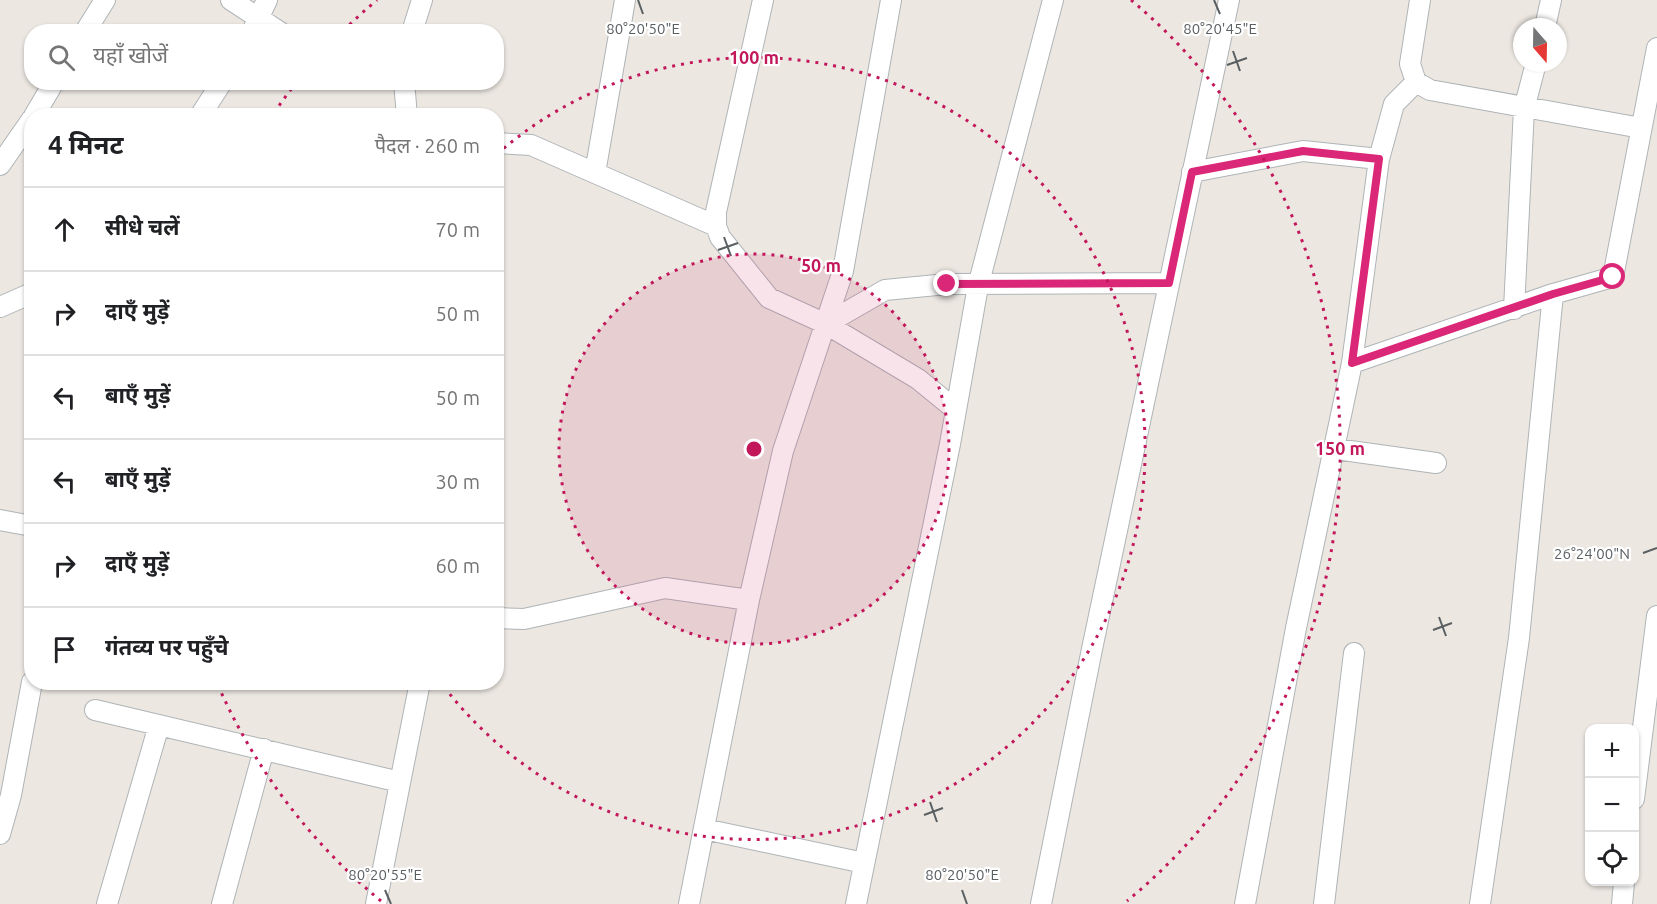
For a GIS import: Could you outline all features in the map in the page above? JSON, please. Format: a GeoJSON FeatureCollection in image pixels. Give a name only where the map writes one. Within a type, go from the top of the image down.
{"type":"FeatureCollection","features":[{"type":"Feature","properties":{"kind":"street"},"geometry":{"type":"LineString","coordinates":[[90,24],[105,0]]}},
{"type":"Feature","properties":{"kind":"street"},"geometry":{"type":"LineString","coordinates":[[231,0],[253,24]]}},
{"type":"Feature","properties":{"kind":"street"},"geometry":{"type":"LineString","coordinates":[[256,24],[267,0]]}},
{"type":"Feature","properties":{"kind":"street"},"geometry":{"type":"LineString","coordinates":[[414,24],[422,0]]}},
{"type":"Feature","properties":{"kind":"street"},"geometry":{"type":"LineString","coordinates":[[595,173],[625,0]]}},
{"type":"Feature","properties":{"kind":"street"},"geometry":{"type":"LineString","coordinates":[[763,0],[716,212],[716,226],[720,237],[770,298],[826,324],[918,379],[956,410]]}},
{"type":"Feature","properties":{"kind":"street"},"geometry":{"type":"LineString","coordinates":[[689,904],[749,600],[783,451],[843,271],[891,0]]}},
{"type":"Feature","properties":{"kind":"street"},"geometry":{"type":"LineString","coordinates":[[856,904],[956,410],[978,286],[1053,0]]}},
{"type":"Feature","properties":{"kind":"street"},"geometry":{"type":"LineString","coordinates":[[1041,904],[1229,0]]}},
{"type":"Feature","properties":{"kind":"street"},"geometry":{"type":"LineString","coordinates":[[1420,0],[1410,64],[1416,82],[1430,90],[1524,109],[1641,128]]}},
{"type":"Feature","properties":{"kind":"street"},"geometry":{"type":"LineString","coordinates":[[1547,18],[1551,0]]}},
{"type":"Feature","properties":{"kind":"street"},"geometry":{"type":"LineString","coordinates":[[1352,363],[1553,294],[1613,277],[1657,48]]}},
{"type":"Feature","properties":{"kind":"street"},"geometry":{"type":"LineString","coordinates":[[1514,309],[1524,109],[1534,72]]}},
{"type":"Feature","properties":{"kind":"street"},"geometry":{"type":"LineString","coordinates":[[1245,904],[1296,628],[1336,449],[1352,363],[1379,159],[1394,104],[1416,82]]}},
{"type":"Feature","properties":{"kind":"street"},"geometry":{"type":"LineString","coordinates":[[39,108],[49,90]]}},
{"type":"Feature","properties":{"kind":"street"},"geometry":{"type":"LineString","coordinates":[[205,108],[217,90]]}},
{"type":"Feature","properties":{"kind":"street"},"geometry":{"type":"LineString","coordinates":[[404,90],[406,108]]}},
{"type":"Feature","properties":{"kind":"street"},"geometry":{"type":"LineString","coordinates":[[0,165],[24,130]]}},
{"type":"Feature","properties":{"kind":"street"},"geometry":{"type":"LineString","coordinates":[[504,143],[531,145],[716,226]]}},
{"type":"Feature","properties":{"kind":"street"},"geometry":{"type":"LineString","coordinates":[[1192,172],[1303,151],[1379,159]]}},
{"type":"Feature","properties":{"kind":"street"},"geometry":{"type":"LineString","coordinates":[[826,324],[885,290],[947,284],[978,286],[1169,283]]}},
{"type":"Feature","properties":{"kind":"street"},"geometry":{"type":"LineString","coordinates":[[1480,904],[1519,638],[1553,294]]}},
{"type":"Feature","properties":{"kind":"street"},"geometry":{"type":"LineString","coordinates":[[0,307],[24,296]]}},
{"type":"Feature","properties":{"kind":"street"},"geometry":{"type":"LineString","coordinates":[[1336,449],[1436,463]]}},
{"type":"Feature","properties":{"kind":"street"},"geometry":{"type":"LineString","coordinates":[[0,520],[24,524]]}},
{"type":"Feature","properties":{"kind":"street"},"geometry":{"type":"LineString","coordinates":[[504,618],[524,619],[665,588],[749,600]]}},
{"type":"Feature","properties":{"kind":"street"},"geometry":{"type":"LineString","coordinates":[[1638,778],[1657,616]]}},
{"type":"Feature","properties":{"kind":"street"},"geometry":{"type":"LineString","coordinates":[[1324,904],[1354,653]]}},
{"type":"Feature","properties":{"kind":"street"},"geometry":{"type":"LineString","coordinates":[[0,834],[30,690]]}},
{"type":"Feature","properties":{"kind":"street"},"geometry":{"type":"LineString","coordinates":[[376,904],[418,690]]}},
{"type":"Feature","properties":{"kind":"street"},"geometry":{"type":"LineString","coordinates":[[94,710],[400,782]]}},
{"type":"Feature","properties":{"kind":"street"},"geometry":{"type":"LineString","coordinates":[[107,904],[159,725]]}},
{"type":"Feature","properties":{"kind":"street"},"geometry":{"type":"LineString","coordinates":[[222,904],[264,749]]}},
{"type":"Feature","properties":{"kind":"street"},"geometry":{"type":"LineString","coordinates":[[704,829],[864,863]]}},
{"type":"Feature","properties":{"kind":"street"},"geometry":{"type":"LineString","coordinates":[[1622,904],[1624,886]]}},
{"type":"Feature","properties":{"kind":"route"},"geometry":{"type":"LineString","coordinates":[[947,284],[978,286],[1169,283],[1192,172],[1303,151],[1379,159],[1352,363],[1553,294],[1613,277]]}}]}
